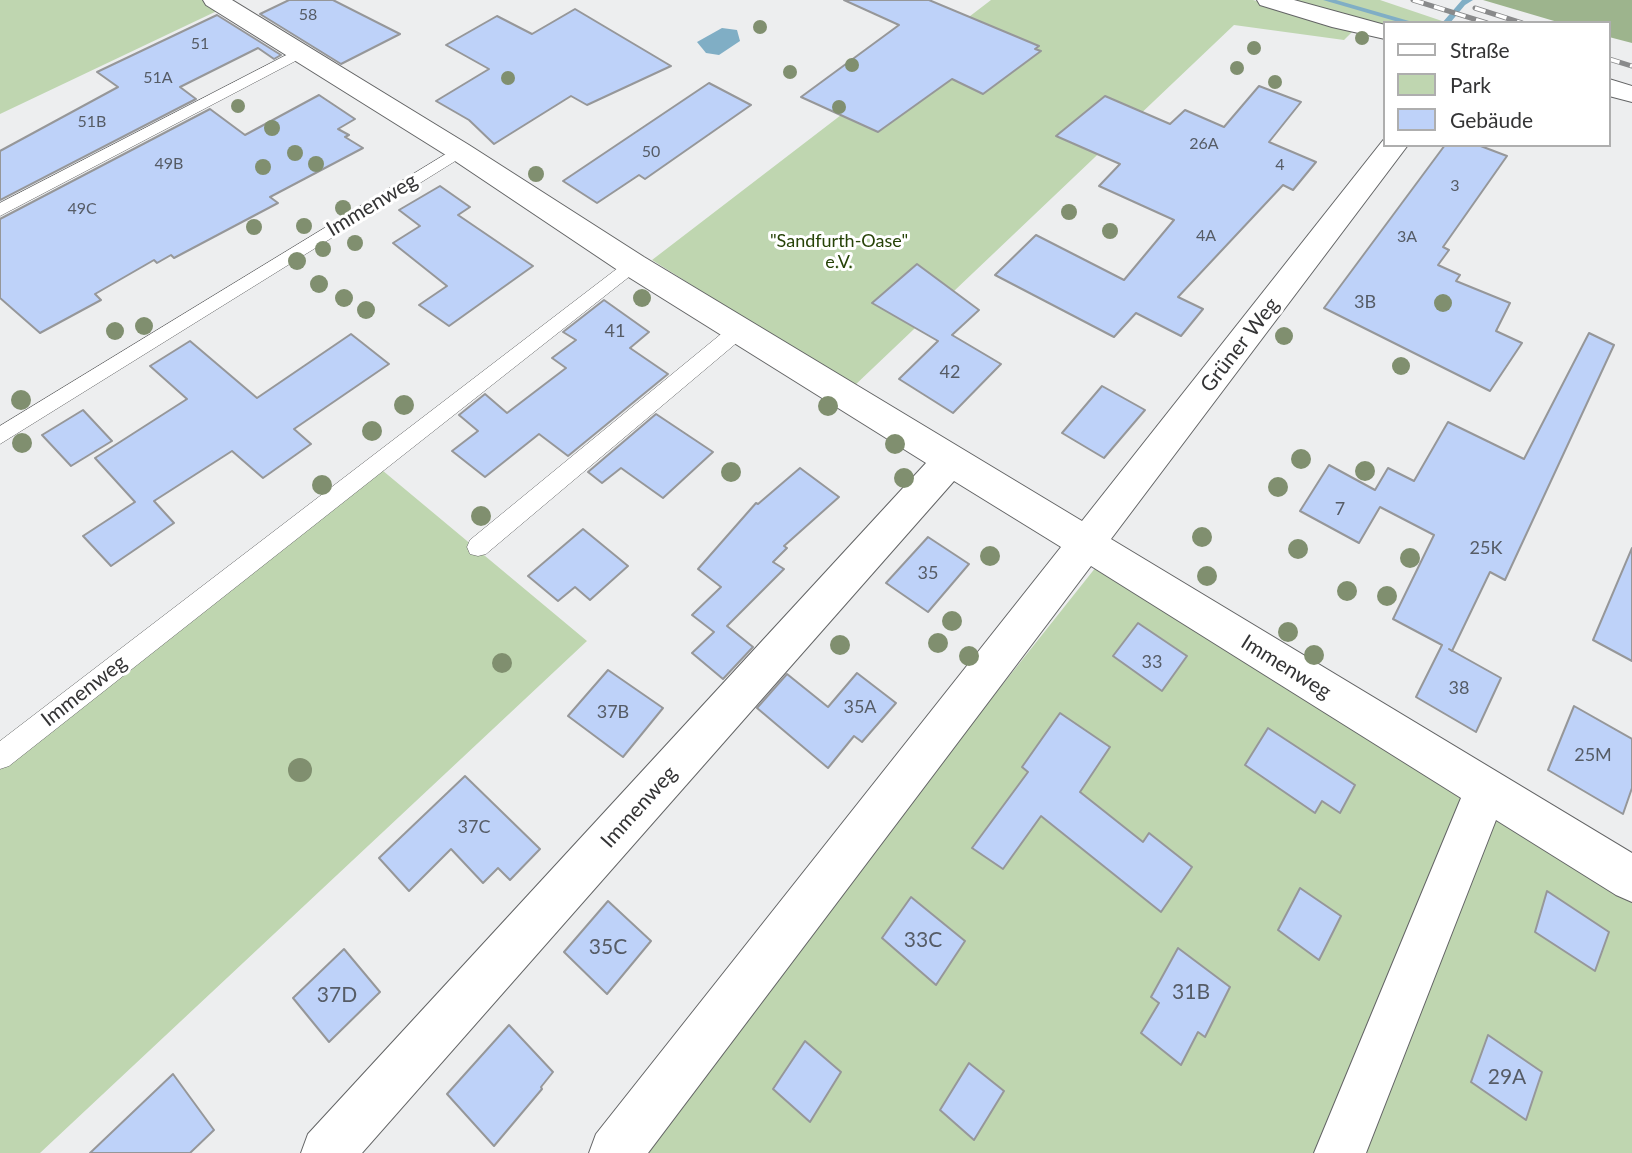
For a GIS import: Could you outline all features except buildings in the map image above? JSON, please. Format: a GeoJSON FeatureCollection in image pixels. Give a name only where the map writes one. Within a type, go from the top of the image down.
{"type":"FeatureCollection","features":[{"type":"Feature","properties":{"kind":"street","name":"Immenweg"},"geometry":{"type":"LineString","coordinates":[[215,0],[459,152],[633,265],[1632,879]]}},
{"type":"Feature","properties":{"kind":"street"},"geometry":{"type":"LineString","coordinates":[[1269,0],[1384,32]]}},
{"type":"Feature","properties":{"kind":"street"},"geometry":{"type":"LineString","coordinates":[[1611,88],[1632,94]]}},
{"type":"Feature","properties":{"kind":"street","name":"Grüner Weg"},"geometry":{"type":"LineString","coordinates":[[1087,544],[1392,147]]}},
{"type":"Feature","properties":{"kind":"street","name":"Immenweg"},"geometry":{"type":"LineString","coordinates":[[327,1153],[951,460]]}},
{"type":"Feature","properties":{"kind":"street"},"geometry":{"type":"LineString","coordinates":[[615,1153],[1087,544]]}},
{"type":"Feature","properties":{"kind":"street"},"geometry":{"type":"LineString","coordinates":[[1340,1153],[1486,790]]}},
{"type":"Feature","properties":{"kind":"lane"},"geometry":{"type":"LineString","coordinates":[[0,210],[300,53]]}},
{"type":"Feature","properties":{"kind":"lane","name":"Immenweg"},"geometry":{"type":"LineString","coordinates":[[0,436],[459,152]]}},
{"type":"Feature","properties":{"kind":"lane","name":"Immenweg"},"geometry":{"type":"LineString","coordinates":[[0,757],[633,265]]}},
{"type":"Feature","properties":{"kind":"lane"},"geometry":{"type":"LineString","coordinates":[[478,547],[739,330]]}},
{"type":"Feature","properties":{"kind":"green space"},"geometry":{"type":"Polygon","coordinates":[[[0,0],[220,0],[219,10],[0,114],[0,0]]]}},
{"type":"Feature","properties":{"kind":"green space","name":"\"Sandfurth-Oase\" e.V."},"geometry":{"type":"Polygon","coordinates":[[[991,0],[1253,0],[1354,30],[1344,40],[1234,25],[853,387],[652,260],[991,0]]]}},
{"type":"Feature","properties":{"kind":"green space"},"geometry":{"type":"Polygon","coordinates":[[[1284,0],[1380,0],[1442,21],[1384,21],[1384,28],[1354,22],[1284,0]]]}},
{"type":"Feature","properties":{"kind":"green space"},"geometry":{"type":"Polygon","coordinates":[[[1483,0],[1632,0],[1632,43],[1611,38],[1611,21],[1554,21],[1483,0]]]}},
{"type":"Feature","properties":{"kind":"green space"},"geometry":{"type":"Polygon","coordinates":[[[370,460],[587,641],[40,1153],[0,1153],[0,741],[370,460]]]}},
{"type":"Feature","properties":{"kind":"green space"},"geometry":{"type":"Polygon","coordinates":[[[1096,567],[1632,900],[1632,1153],[630,1153],[1096,567]]]}},
{"type":"Feature","properties":{"kind":"water"},"geometry":{"type":"Polygon","coordinates":[[[722,28],[737,30],[740,41],[719,55],[706,53],[697,42],[722,28]]]}},
{"type":"Feature","properties":{"kind":"waterway"},"geometry":{"type":"LineString","coordinates":[[1327,0],[1405,21]]}},
{"type":"Feature","properties":{"kind":"waterway"},"geometry":{"type":"LineString","coordinates":[[1448,21],[1462,3],[1469,0]]}},
{"type":"Feature","properties":{"kind":"railway"},"geometry":{"type":"LineString","coordinates":[[1413,0],[1481,21]]}},
{"type":"Feature","properties":{"kind":"railway"},"geometry":{"type":"LineString","coordinates":[[1475,8],[1516,21]]}},
{"type":"Feature","properties":{"kind":"railway"},"geometry":{"type":"LineString","coordinates":[[1611,60],[1632,66]]}}]}
